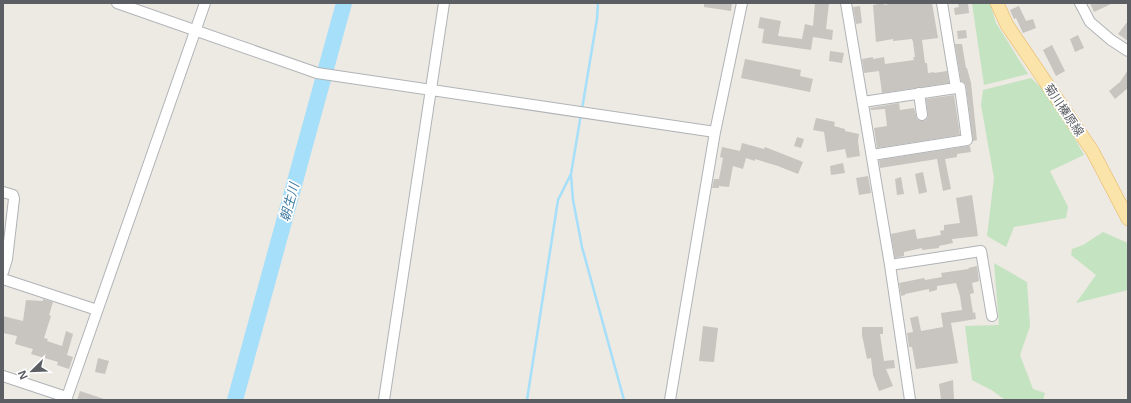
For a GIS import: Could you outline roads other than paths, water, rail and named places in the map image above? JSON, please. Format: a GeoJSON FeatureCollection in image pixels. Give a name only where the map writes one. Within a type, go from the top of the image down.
{"type":"FeatureCollection","features":[{"type":"Feature","properties":{"kind":"main road","name":"菊川榛原線"},"geometry":{"type":"LineString","coordinates":[[996,3],[1007,25],[1093,152],[1128,219]]}},
{"type":"Feature","properties":{"kind":"street"},"geometry":{"type":"LineString","coordinates":[[117,3],[317,72],[715,132]]}},
{"type":"Feature","properties":{"kind":"street"},"geometry":{"type":"LineString","coordinates":[[3,376],[66,399],[204,3]]}},
{"type":"Feature","properties":{"kind":"street"},"geometry":{"type":"LineString","coordinates":[[384,400],[444,3]]}},
{"type":"Feature","properties":{"kind":"street"},"geometry":{"type":"LineString","coordinates":[[670,400],[715,132],[742,3]]}},
{"type":"Feature","properties":{"kind":"street"},"geometry":{"type":"LineString","coordinates":[[846,3],[890,265],[910,400]]}},
{"type":"Feature","properties":{"kind":"street"},"geometry":{"type":"LineString","coordinates":[[942,3],[956,88]]}},
{"type":"Feature","properties":{"kind":"street"},"geometry":{"type":"LineString","coordinates":[[1080,3],[1090,22],[1128,51]]}},
{"type":"Feature","properties":{"kind":"street"},"geometry":{"type":"LineString","coordinates":[[863,102],[960,87],[967,140],[872,155]]}},
{"type":"Feature","properties":{"kind":"street"},"geometry":{"type":"LineString","coordinates":[[918,93],[922,115]]}},
{"type":"Feature","properties":{"kind":"street"},"geometry":{"type":"LineString","coordinates":[[3,192],[13,195],[14,199],[7,259],[3,272]]}},
{"type":"Feature","properties":{"kind":"street"},"geometry":{"type":"LineString","coordinates":[[890,265],[981,251],[992,316]]}},
{"type":"Feature","properties":{"kind":"street"},"geometry":{"type":"LineString","coordinates":[[3,279],[97,310]]}},
{"type":"Feature","properties":{"kind":"waterway","name":"朝生川"},"geometry":{"type":"LineString","coordinates":[[235,400],[344,3]]}},
{"type":"Feature","properties":{"kind":"waterway"},"geometry":{"type":"LineString","coordinates":[[582,109],[597,19],[598,3]]}},
{"type":"Feature","properties":{"kind":"waterway"},"geometry":{"type":"LineString","coordinates":[[527,400],[558,200],[571,174],[581,114]]}},
{"type":"Feature","properties":{"kind":"waterway"},"geometry":{"type":"LineString","coordinates":[[571,175],[573,200],[582,247],[624,400]]}}]}
